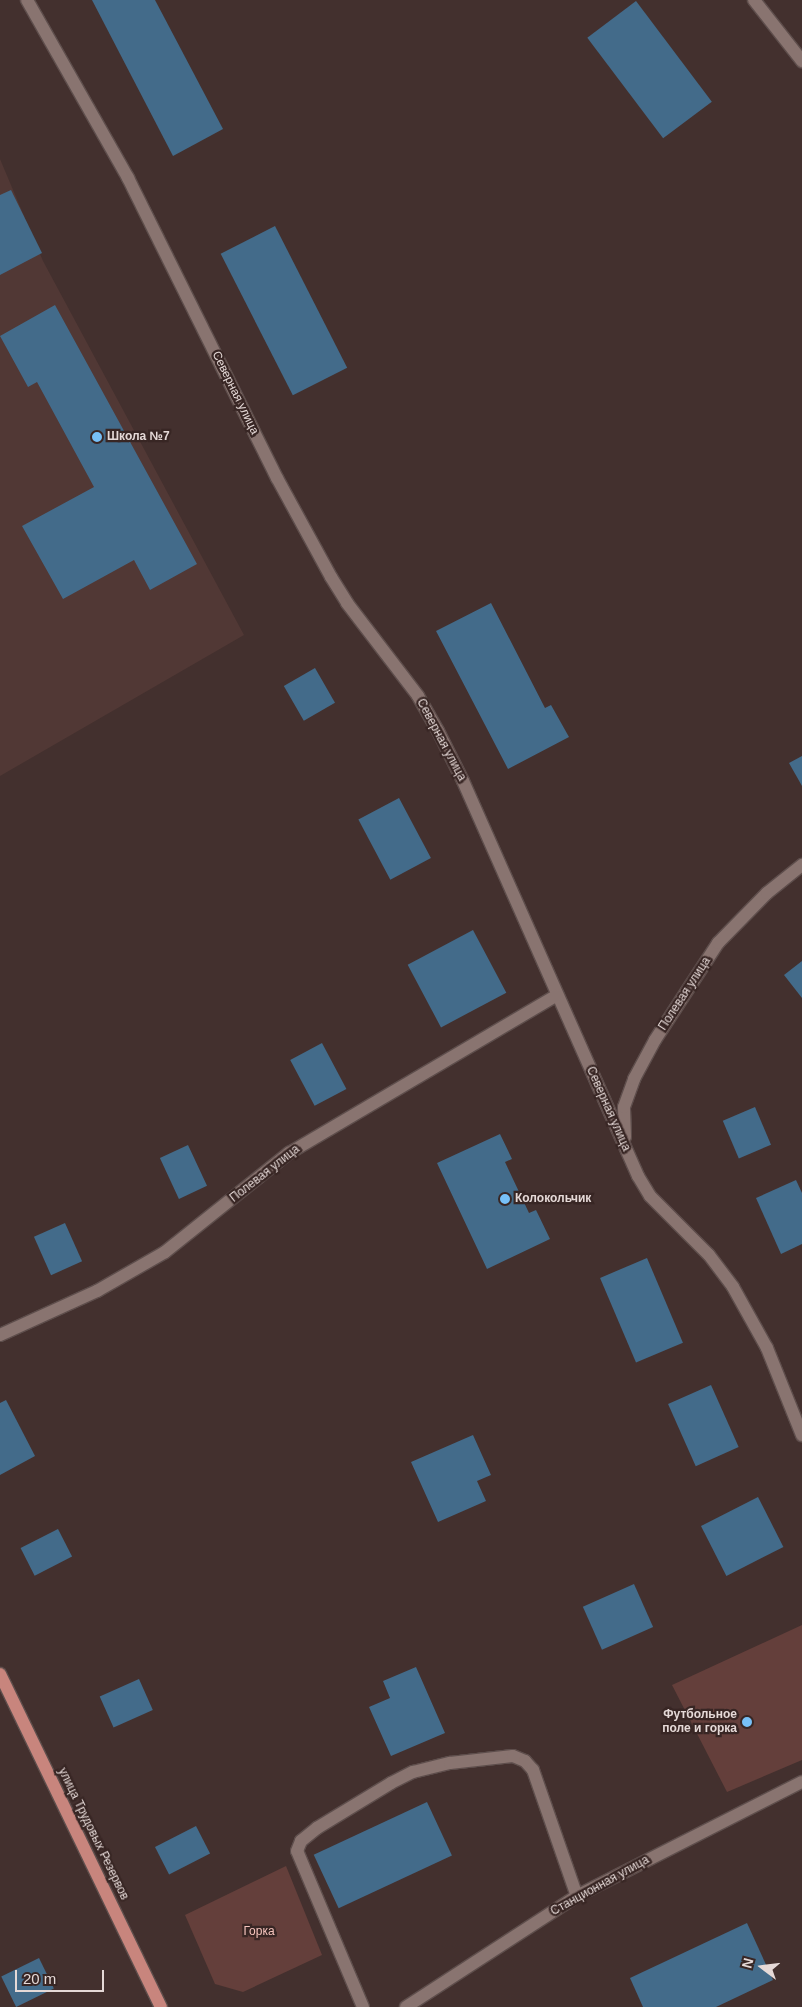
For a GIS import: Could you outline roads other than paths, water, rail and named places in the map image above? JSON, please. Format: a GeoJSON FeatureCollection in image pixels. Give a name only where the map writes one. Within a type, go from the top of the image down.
{"type":"FeatureCollection","features":[{"type":"Feature","properties":{"kind":"main road","name":"улица Трудовых Резервов"},"geometry":{"type":"LineString","coordinates":[[0,1674],[161,2007]]}},
{"type":"Feature","properties":{"kind":"street","name":"Северная улица"},"geometry":{"type":"LineString","coordinates":[[27,0],[128,178],[277,478],[331,577],[347,603],[418,696],[438,731],[628,1154],[650,1196],[709,1256],[733,1287],[767,1348],[802,1435]]}},
{"type":"Feature","properties":{"kind":"street"},"geometry":{"type":"LineString","coordinates":[[754,0],[802,61]]}},
{"type":"Feature","properties":{"kind":"street","name":"Полевая улица"},"geometry":{"type":"LineString","coordinates":[[628,1154],[623,1124],[624,1107],[634,1079],[655,1040],[728,931],[767,893],[802,865]]}},
{"type":"Feature","properties":{"kind":"street","name":"Полевая улица"},"geometry":{"type":"LineString","coordinates":[[0,1335],[97,1291],[165,1252],[289,1153],[557,995]]}},
{"type":"Feature","properties":{"kind":"street"},"geometry":{"type":"LineString","coordinates":[[363,2007],[297,1851],[301,1841],[317,1828],[391,1783],[414,1772],[450,1762],[513,1756],[525,1761],[533,1770],[577,1896]]}},
{"type":"Feature","properties":{"kind":"street","name":"Станционная улица"},"geometry":{"type":"LineString","coordinates":[[406,2007],[577,1896],[802,1782]]}},
{"type":"Feature","properties":{"kind":"place","name":"Школа №7"},"geometry":{"type":"Point","coordinates":[97,437]}},
{"type":"Feature","properties":{"kind":"place","name":"Колокольчик"},"geometry":{"type":"Point","coordinates":[505,1199]}},
{"type":"Feature","properties":{"kind":"place","name":"Футбольное поле и горка"},"geometry":{"type":"Point","coordinates":[747,1722]}},
{"type":"Feature","properties":{"kind":"park label","name":"Горка"},"geometry":{"type":"Point","coordinates":[259,1932]}}]}
